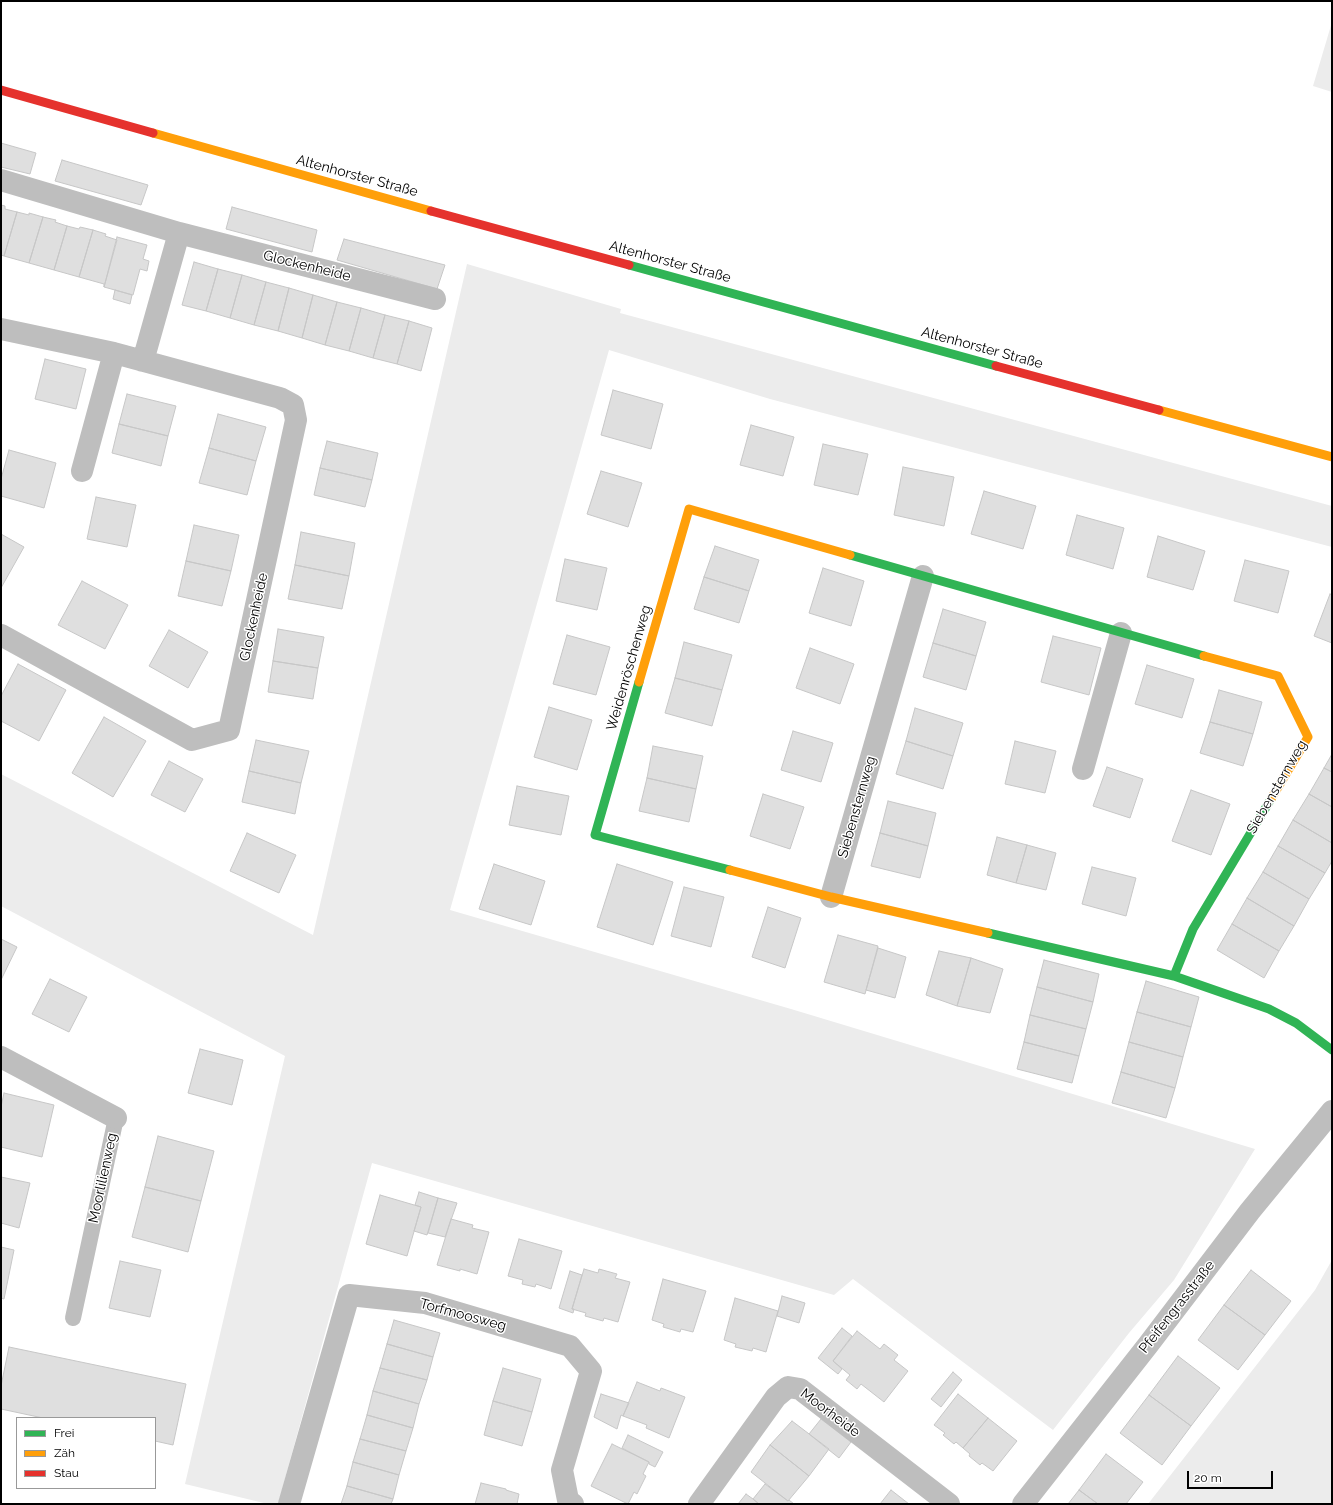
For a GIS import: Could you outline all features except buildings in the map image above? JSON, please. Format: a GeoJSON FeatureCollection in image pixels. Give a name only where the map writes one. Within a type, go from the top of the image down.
{"type":"FeatureCollection","features":[{"type":"Feature","properties":{"kind":"street","name":"Altenhorster Straße"},"geometry":{"type":"LineString","coordinates":[[1,90],[294,173],[884,336],[1332,456]]}},
{"type":"Feature","properties":{"kind":"street","name":"Glockenheide"},"geometry":{"type":"LineString","coordinates":[[1,180],[179,233],[434,299]]}},
{"type":"Feature","properties":{"kind":"street"},"geometry":{"type":"LineString","coordinates":[[143,361],[179,233]]}},
{"type":"Feature","properties":{"kind":"street","name":"Glockenheide"},"geometry":{"type":"LineString","coordinates":[[1,329],[114,353],[280,398],[293,405],[296,420],[229,730],[192,740],[1,635]]}},
{"type":"Feature","properties":{"kind":"street"},"geometry":{"type":"LineString","coordinates":[[82,471],[114,353]]}},
{"type":"Feature","properties":{"kind":"street","name":"Weidenröschenweg"},"geometry":{"type":"LineString","coordinates":[[831,897],[595,835],[689,509],[923,576]]}},
{"type":"Feature","properties":{"kind":"street","name":"Siebensternweg"},"geometry":{"type":"LineString","coordinates":[[831,897],[923,576],[1278,676],[1308,737],[1193,929],[1174,976]]}},
{"type":"Feature","properties":{"kind":"street"},"geometry":{"type":"LineString","coordinates":[[1083,769],[1121,633]]}},
{"type":"Feature","properties":{"kind":"street"},"geometry":{"type":"LineString","coordinates":[[831,897],[1174,976],[1268,1009],[1296,1023],[1332,1050]]}},
{"type":"Feature","properties":{"kind":"street","name":"Moorlilienweg"},"geometry":{"type":"LineString","coordinates":[[1,1057],[116,1118]]}},
{"type":"Feature","properties":{"kind":"street","name":"Pfeifengrasstraße"},"geometry":{"type":"LineString","coordinates":[[1023,1504],[1250,1211],[1332,1111]]}},
{"type":"Feature","properties":{"kind":"street","name":"Torfmoosweg"},"geometry":{"type":"LineString","coordinates":[[289,1504],[349,1296],[425,1303],[570,1346],[591,1371],[562,1470],[568,1500],[573,1504]]}},
{"type":"Feature","properties":{"kind":"street","name":"Moorheide"},"geometry":{"type":"LineString","coordinates":[[699,1504],[776,1397],[788,1387],[800,1389],[949,1504]]}},
{"type":"Feature","properties":{"kind":"lane","name":"Moorlilienweg"},"geometry":{"type":"LineString","coordinates":[[73,1318],[116,1118]]}},
{"type":"Feature","properties":{"kind":"shaded area"},"geometry":{"type":"Polygon","coordinates":[[[1332,22],[1332,92],[1313,86],[1332,22]]]}},
{"type":"Feature","properties":{"kind":"shaded area"},"geometry":{"type":"Polygon","coordinates":[[[467,264],[621,309],[620,313],[1332,506],[1332,547],[770,399],[609,350],[450,910],[791,1009],[1255,1149],[1174,1280],[1129,1333],[1053,1430],[853,1279],[834,1295],[372,1163],[278,1504],[268,1504],[185,1484],[285,1056],[1,906],[1,774],[313,935],[467,264]]]}},
{"type":"Feature","properties":{"kind":"shaded area"},"geometry":{"type":"Polygon","coordinates":[[[1332,1260],[1332,1504],[1148,1504],[1315,1290],[1332,1260]]]}},
{"type":"Feature","properties":{"kind":"traffic: fast"},"geometry":{"type":"LineString","coordinates":[[629,265],[996,366]]}},
{"type":"Feature","properties":{"kind":"traffic: fast"},"geometry":{"type":"LineString","coordinates":[[850,555],[1204,656]]}},
{"type":"Feature","properties":{"kind":"traffic: fast"},"geometry":{"type":"LineString","coordinates":[[639,682],[595,835],[730,870]]}},
{"type":"Feature","properties":{"kind":"traffic: fast"},"geometry":{"type":"LineString","coordinates":[[1174,976],[1193,929],[1271,799]]}},
{"type":"Feature","properties":{"kind":"traffic: fast"},"geometry":{"type":"LineString","coordinates":[[988,933],[1174,976],[1269,1009],[1296,1023],[1332,1050]]}},
{"type":"Feature","properties":{"kind":"traffic: slow"},"geometry":{"type":"LineString","coordinates":[[153,133],[431,211]]}},
{"type":"Feature","properties":{"kind":"traffic: slow"},"geometry":{"type":"LineString","coordinates":[[1159,410],[1332,457]]}},
{"type":"Feature","properties":{"kind":"traffic: slow"},"geometry":{"type":"LineString","coordinates":[[639,682],[689,509],[850,555]]}},
{"type":"Feature","properties":{"kind":"traffic: slow"},"geometry":{"type":"LineString","coordinates":[[1204,656],[1278,676],[1308,737],[1271,799]]}},
{"type":"Feature","properties":{"kind":"traffic: slow"},"geometry":{"type":"LineString","coordinates":[[730,870],[831,897],[988,933]]}},
{"type":"Feature","properties":{"kind":"traffic: jam"},"geometry":{"type":"LineString","coordinates":[[1,90],[153,133]]}},
{"type":"Feature","properties":{"kind":"traffic: jam"},"geometry":{"type":"LineString","coordinates":[[431,211],[629,265]]}},
{"type":"Feature","properties":{"kind":"traffic: jam"},"geometry":{"type":"LineString","coordinates":[[996,366],[1159,410]]}}]}
